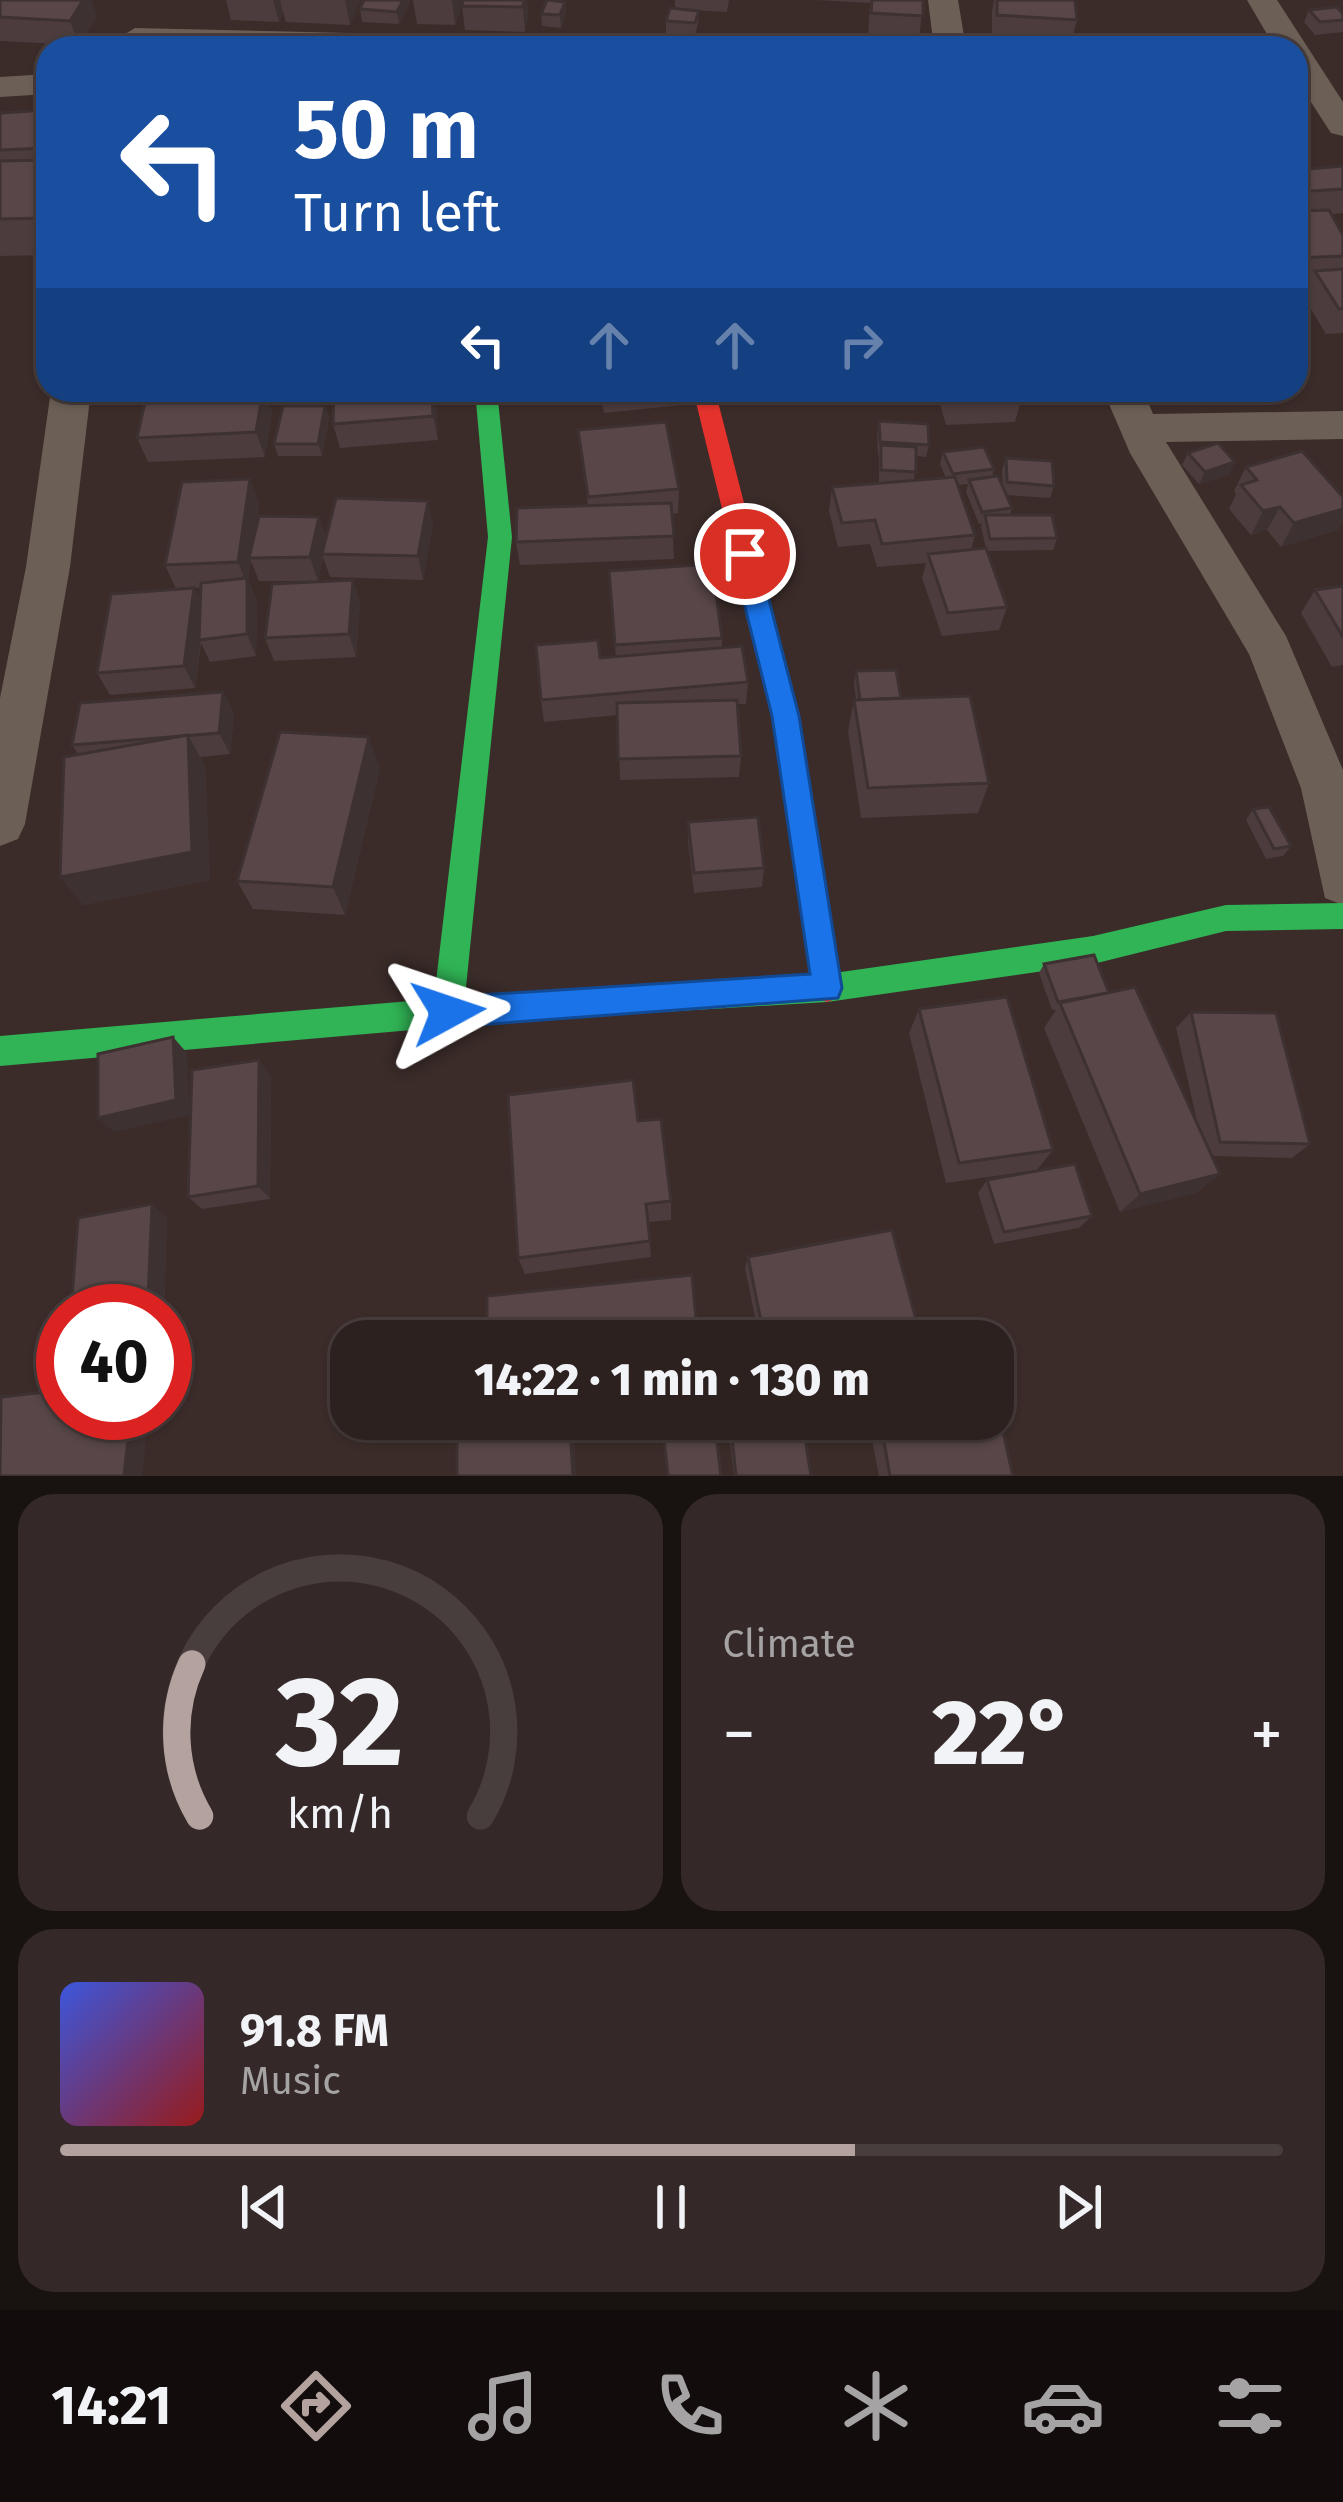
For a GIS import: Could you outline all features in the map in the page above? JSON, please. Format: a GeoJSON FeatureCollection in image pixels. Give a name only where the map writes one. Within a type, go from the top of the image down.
{"type":"FeatureCollection","features":[{"type":"Feature","properties":{"kind":"street"},"geometry":{"type":"LineString","coordinates":[[136,36],[151,0]]}},
{"type":"Feature","properties":{"kind":"street"},"geometry":{"type":"LineString","coordinates":[[943,0],[948,36]]}},
{"type":"Feature","properties":{"kind":"street"},"geometry":{"type":"LineString","coordinates":[[1262,0],[1284,36]]}},
{"type":"Feature","properties":{"kind":"street"},"geometry":{"type":"LineString","coordinates":[[1308,73],[1343,127]]}},
{"type":"Feature","properties":{"kind":"street"},"geometry":{"type":"LineString","coordinates":[[0,87],[36,85]]}},
{"type":"Feature","properties":{"kind":"street"},"geometry":{"type":"LineString","coordinates":[[0,824],[48,567],[69,402]]}},
{"type":"Feature","properties":{"kind":"street"},"geometry":{"type":"LineString","coordinates":[[448,1012],[500,537],[487,402]]}},
{"type":"Feature","properties":{"kind":"street"},"geometry":{"type":"LineString","coordinates":[[707,402],[786,716],[827,988]]}},
{"type":"Feature","properties":{"kind":"street"},"geometry":{"type":"LineString","coordinates":[[1131,409],[1343,425]]}},
{"type":"Feature","properties":{"kind":"street"},"geometry":{"type":"LineString","coordinates":[[1131,409],[1270,650],[1326,788],[1343,882]]}},
{"type":"Feature","properties":{"kind":"street"},"geometry":{"type":"LineString","coordinates":[[0,1051],[448,1012],[827,988],[1070,954],[1226,918],[1343,916]]}},
{"type":"Feature","properties":{"kind":"building"},"geometry":{"type":"Polygon","coordinates":[[[0,0],[83,0],[70,21],[0,17],[0,0]]]}},
{"type":"Feature","properties":{"kind":"building"},"geometry":{"type":"Polygon","coordinates":[[[364,0],[403,0],[397,12],[360,9],[364,0]]]}},
{"type":"Feature","properties":{"kind":"building"},"geometry":{"type":"Polygon","coordinates":[[[463,0],[524,0],[523,7],[462,6],[463,0]]]}},
{"type":"Feature","properties":{"kind":"building"},"geometry":{"type":"Polygon","coordinates":[[[547,0],[565,2],[560,15],[541,14],[547,0]]]}},
{"type":"Feature","properties":{"kind":"building"},"geometry":{"type":"Polygon","coordinates":[[[872,0],[923,0],[923,16],[871,13],[872,0]]]}},
{"type":"Feature","properties":{"kind":"building"},"geometry":{"type":"Polygon","coordinates":[[[997,0],[1075,0],[1077,20],[997,15],[997,0]]]}},
{"type":"Feature","properties":{"kind":"building"},"geometry":{"type":"Polygon","coordinates":[[[1337,7],[1343,20],[1320,22],[1309,10],[1337,7]]]}},
{"type":"Feature","properties":{"kind":"building"},"geometry":{"type":"Polygon","coordinates":[[[670,8],[699,11],[695,23],[666,21],[670,8]]]}},
{"type":"Feature","properties":{"kind":"building"},"geometry":{"type":"Polygon","coordinates":[[[36,111],[36,148],[0,150],[0,113],[36,111]]]}},
{"type":"Feature","properties":{"kind":"building"},"geometry":{"type":"Polygon","coordinates":[[[36,160],[36,218],[0,219],[0,161],[36,160]]]}},
{"type":"Feature","properties":{"kind":"building"},"geometry":{"type":"Polygon","coordinates":[[[1343,166],[1343,189],[1308,191],[1308,169],[1343,166]]]}},
{"type":"Feature","properties":{"kind":"building"},"geometry":{"type":"Polygon","coordinates":[[[1329,210],[1343,235],[1343,256],[1308,257],[1308,211],[1329,210]]]}},
{"type":"Feature","properties":{"kind":"building"},"geometry":{"type":"Polygon","coordinates":[[[1343,269],[1343,309],[1339,309],[1315,271],[1343,269]]]}},
{"type":"Feature","properties":{"kind":"building"},"geometry":{"type":"Polygon","coordinates":[[[145,402],[261,402],[256,432],[137,438],[145,402]]]}},
{"type":"Feature","properties":{"kind":"building"},"geometry":{"type":"Polygon","coordinates":[[[334,402],[432,402],[433,416],[333,424],[334,402]]]}},
{"type":"Feature","properties":{"kind":"building"},"geometry":{"type":"Polygon","coordinates":[[[283,406],[325,406],[318,444],[274,444],[283,406]]]}},
{"type":"Feature","properties":{"kind":"building"},"geometry":{"type":"Polygon","coordinates":[[[879,421],[928,424],[929,445],[880,442],[879,421]]]}},
{"type":"Feature","properties":{"kind":"building"},"geometry":{"type":"Polygon","coordinates":[[[666,422],[679,489],[588,497],[578,430],[666,422]]]}},
{"type":"Feature","properties":{"kind":"building"},"geometry":{"type":"Polygon","coordinates":[[[1218,443],[1235,462],[1205,472],[1188,453],[1218,443]]]}},
{"type":"Feature","properties":{"kind":"building"},"geometry":{"type":"Polygon","coordinates":[[[881,445],[916,447],[916,472],[881,470],[881,445]]]}},
{"type":"Feature","properties":{"kind":"building"},"geometry":{"type":"Polygon","coordinates":[[[984,447],[994,469],[953,474],[943,452],[984,447]]]}},
{"type":"Feature","properties":{"kind":"building"},"geometry":{"type":"Polygon","coordinates":[[[1302,451],[1343,497],[1343,509],[1294,523],[1280,507],[1263,511],[1241,485],[1257,480],[1246,467],[1302,451]]]}},
{"type":"Feature","properties":{"kind":"building"},"geometry":{"type":"Polygon","coordinates":[[[1006,458],[1052,461],[1054,486],[1007,482],[1006,458]]]}},
{"type":"Feature","properties":{"kind":"building"},"geometry":{"type":"Polygon","coordinates":[[[998,476],[1012,508],[982,512],[969,480],[998,476]]]}},
{"type":"Feature","properties":{"kind":"building"},"geometry":{"type":"Polygon","coordinates":[[[955,477],[975,535],[882,544],[875,520],[842,523],[832,487],[955,477]]]}},
{"type":"Feature","properties":{"kind":"building"},"geometry":{"type":"Polygon","coordinates":[[[250,479],[238,562],[165,565],[182,482],[250,479]]]}},
{"type":"Feature","properties":{"kind":"building"},"geometry":{"type":"Polygon","coordinates":[[[336,498],[428,501],[418,556],[322,554],[336,498]]]}},
{"type":"Feature","properties":{"kind":"building"},"geometry":{"type":"Polygon","coordinates":[[[671,503],[674,536],[516,542],[517,508],[671,503]]]}},
{"type":"Feature","properties":{"kind":"building"},"geometry":{"type":"Polygon","coordinates":[[[985,515],[1052,515],[1057,538],[990,539],[985,515]]]}},
{"type":"Feature","properties":{"kind":"building"},"geometry":{"type":"Polygon","coordinates":[[[259,516],[319,517],[310,557],[249,558],[259,516]]]}},
{"type":"Feature","properties":{"kind":"building"},"geometry":{"type":"Polygon","coordinates":[[[986,548],[1007,607],[948,613],[928,554],[986,548]]]}},
{"type":"Feature","properties":{"kind":"building"},"geometry":{"type":"Polygon","coordinates":[[[712,564],[722,638],[615,645],[609,571],[712,564]]]}},
{"type":"Feature","properties":{"kind":"building"},"geometry":{"type":"Polygon","coordinates":[[[247,578],[247,634],[199,640],[201,583],[247,578]]]}},
{"type":"Feature","properties":{"kind":"building"},"geometry":{"type":"Polygon","coordinates":[[[353,580],[349,634],[265,638],[272,584],[353,580]]]}},
{"type":"Feature","properties":{"kind":"building"},"geometry":{"type":"Polygon","coordinates":[[[1343,586],[1343,637],[1315,590],[1343,586]]]}},
{"type":"Feature","properties":{"kind":"building"},"geometry":{"type":"Polygon","coordinates":[[[194,588],[184,666],[97,673],[111,594],[194,588]]]}},
{"type":"Feature","properties":{"kind":"building"},"geometry":{"type":"Polygon","coordinates":[[[598,640],[600,658],[742,646],[748,682],[541,700],[536,645],[598,640]]]}},
{"type":"Feature","properties":{"kind":"building"},"geometry":{"type":"Polygon","coordinates":[[[896,670],[901,698],[860,700],[856,671],[896,670]]]}},
{"type":"Feature","properties":{"kind":"building"},"geometry":{"type":"Polygon","coordinates":[[[223,692],[219,733],[72,745],[80,703],[223,692]]]}},
{"type":"Feature","properties":{"kind":"building"},"geometry":{"type":"Polygon","coordinates":[[[970,696],[989,783],[868,788],[854,700],[970,696]]]}},
{"type":"Feature","properties":{"kind":"building"},"geometry":{"type":"Polygon","coordinates":[[[737,700],[741,756],[618,759],[617,703],[737,700]]]}},
{"type":"Feature","properties":{"kind":"building"},"geometry":{"type":"Polygon","coordinates":[[[280,732],[369,737],[333,887],[237,881],[280,732]]]}},
{"type":"Feature","properties":{"kind":"building"},"geometry":{"type":"Polygon","coordinates":[[[188,735],[192,852],[60,877],[64,757],[188,735]]]}},
{"type":"Feature","properties":{"kind":"building"},"geometry":{"type":"Polygon","coordinates":[[[1269,807],[1291,846],[1274,849],[1253,809],[1269,807]]]}},
{"type":"Feature","properties":{"kind":"building"},"geometry":{"type":"Polygon","coordinates":[[[758,817],[764,868],[694,873],[688,822],[758,817]]]}},
{"type":"Feature","properties":{"kind":"building"},"geometry":{"type":"Polygon","coordinates":[[[1094,955],[1109,993],[1058,1002],[1044,964],[1094,955]]]}},
{"type":"Feature","properties":{"kind":"building"},"geometry":{"type":"Polygon","coordinates":[[[1135,987],[1220,1174],[1140,1194],[1060,1003],[1135,987]]]}},
{"type":"Feature","properties":{"kind":"building"},"geometry":{"type":"Polygon","coordinates":[[[1007,997],[1053,1150],[959,1163],[919,1009],[1007,997]]]}},
{"type":"Feature","properties":{"kind":"building"},"geometry":{"type":"Polygon","coordinates":[[[1191,1012],[1276,1013],[1310,1144],[1220,1142],[1191,1012]]]}},
{"type":"Feature","properties":{"kind":"building"},"geometry":{"type":"Polygon","coordinates":[[[173,1037],[176,1100],[98,1118],[98,1054],[173,1037]]]}},
{"type":"Feature","properties":{"kind":"building"},"geometry":{"type":"Polygon","coordinates":[[[259,1060],[258,1186],[188,1197],[192,1070],[259,1060]]]}},
{"type":"Feature","properties":{"kind":"building"},"geometry":{"type":"Polygon","coordinates":[[[633,1080],[638,1121],[661,1119],[671,1201],[646,1204],[650,1241],[518,1258],[508,1095],[633,1080]]]}},
{"type":"Feature","properties":{"kind":"building"},"geometry":{"type":"Polygon","coordinates":[[[1075,1164],[1092,1216],[1004,1232],[987,1180],[1075,1164]]]}},
{"type":"Feature","properties":{"kind":"building"},"geometry":{"type":"Polygon","coordinates":[[[152,1204],[149,1284],[73,1284],[78,1218],[152,1204]]]}},
{"type":"Feature","properties":{"kind":"building"},"geometry":{"type":"Polygon","coordinates":[[[892,1230],[916,1320],[761,1320],[748,1257],[892,1230]]]}},
{"type":"Feature","properties":{"kind":"building"},"geometry":{"type":"Polygon","coordinates":[[[692,1275],[696,1320],[487,1320],[487,1296],[692,1275]]]}},
{"type":"Feature","properties":{"kind":"building"},"geometry":{"type":"Polygon","coordinates":[[[36,1393],[36,1440],[128,1440],[124,1476],[0,1476],[1,1397],[36,1393]]]}},
{"type":"Feature","properties":{"kind":"building"},"geometry":{"type":"Polygon","coordinates":[[[571,1440],[573,1476],[457,1476],[457,1441],[571,1440]]]}},
{"type":"Feature","properties":{"kind":"building"},"geometry":{"type":"Polygon","coordinates":[[[664,1440],[717,1440],[721,1476],[668,1476],[664,1440]]]}},
{"type":"Feature","properties":{"kind":"building"},"geometry":{"type":"Polygon","coordinates":[[[732,1440],[805,1440],[811,1476],[736,1476],[732,1440]]]}},
{"type":"Feature","properties":{"kind":"building"},"geometry":{"type":"Polygon","coordinates":[[[884,1440],[1005,1440],[1013,1476],[890,1476],[884,1440]]]}},
{"type":"Feature","properties":{"kind":"traffic: fast"},"geometry":{"type":"LineString","coordinates":[[448,1012],[500,537],[487,402]]}},
{"type":"Feature","properties":{"kind":"traffic: fast"},"geometry":{"type":"LineString","coordinates":[[0,1051],[515,1007],[827,988],[1093,950],[1226,918],[1343,916]]}},
{"type":"Feature","properties":{"kind":"traffic: jam"},"geometry":{"type":"LineString","coordinates":[[707,402],[786,717],[827,988]]}},
{"type":"Feature","properties":{"kind":"route"},"geometry":{"type":"LineString","coordinates":[[448,1012],[827,988],[786,716],[745,554]]}}]}
